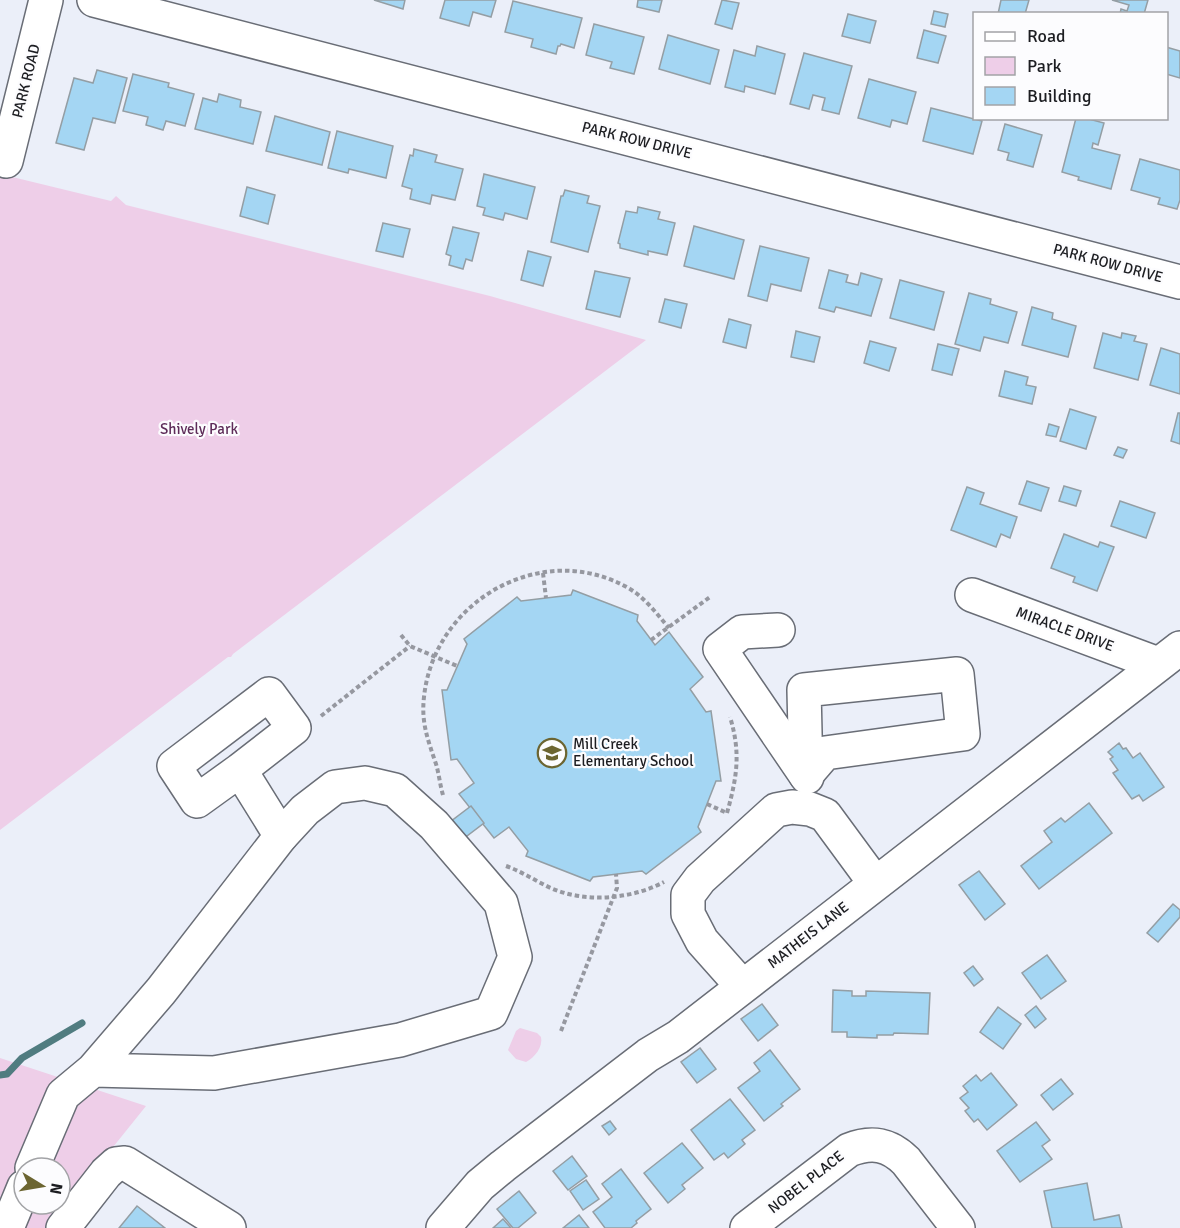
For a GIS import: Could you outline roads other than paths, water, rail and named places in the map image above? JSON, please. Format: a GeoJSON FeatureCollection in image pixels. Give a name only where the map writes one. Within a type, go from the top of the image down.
{"type":"FeatureCollection","features":[{"type":"Feature","properties":{"kind":"street","name":"PARK ROAD"},"geometry":{"type":"LineString","coordinates":[[6,161],[46,0]]}},
{"type":"Feature","properties":{"kind":"street","name":"PARK ROW DRIVE"},"geometry":{"type":"LineString","coordinates":[[94,0],[1180,282]]}},
{"type":"Feature","properties":{"kind":"street","name":"MIRACLE DRIVE"},"geometry":{"type":"LineString","coordinates":[[972,595],[1169,656]]}},
{"type":"Feature","properties":{"kind":"street"},"geometry":{"type":"LineString","coordinates":[[778,630],[742,632],[720,649],[806,775]]}},
{"type":"Feature","properties":{"kind":"street","name":"MATHEIS LANE"},"geometry":{"type":"LineString","coordinates":[[443,1228],[472,1193],[503,1166],[648,1055],[678,1037],[1169,656]]}},
{"type":"Feature","properties":{"kind":"street"},"geometry":{"type":"LineString","coordinates":[[806,775],[825,753],[963,734],[957,674],[804,690],[806,775],[810,808]]}},
{"type":"Feature","properties":{"kind":"street"},"geometry":{"type":"LineString","coordinates":[[240,770],[281,836]]}},
{"type":"Feature","properties":{"kind":"street"},"geometry":{"type":"LineString","coordinates":[[37,1156],[63,1095],[93,1070],[161,991],[281,836],[305,810],[335,787],[365,783],[395,790],[434,825],[501,903],[515,957],[491,1013],[400,1040],[214,1073],[93,1070]]}},
{"type":"Feature","properties":{"kind":"street"},"geometry":{"type":"LineString","coordinates":[[742,986],[702,941],[688,914],[688,895],[700,879],[776,810],[792,807],[810,808],[825,815],[875,884]]}},
{"type":"Feature","properties":{"kind":"street","name":"NOBEL PLACE"},"geometry":{"type":"LineString","coordinates":[[747,1228],[849,1150],[869,1144],[897,1152],[958,1228]]}},
{"type":"Feature","properties":{"kind":"street"},"geometry":{"type":"LineString","coordinates":[[63,1228],[106,1173],[116,1164],[125,1163],[229,1228]]}},
{"type":"Feature","properties":{"kind":"waterway"},"geometry":{"type":"LineString","coordinates":[[0,1075],[7,1074],[22,1058],[82,1023]]}},
{"type":"Feature","properties":{"kind":"place","name":"Mill Creek Elementary School"},"geometry":{"type":"Point","coordinates":[552,753]}},
{"type":"Feature","properties":{"kind":"park label","name":"Shively Park"},"geometry":{"type":"Point","coordinates":[199,429]}}]}
